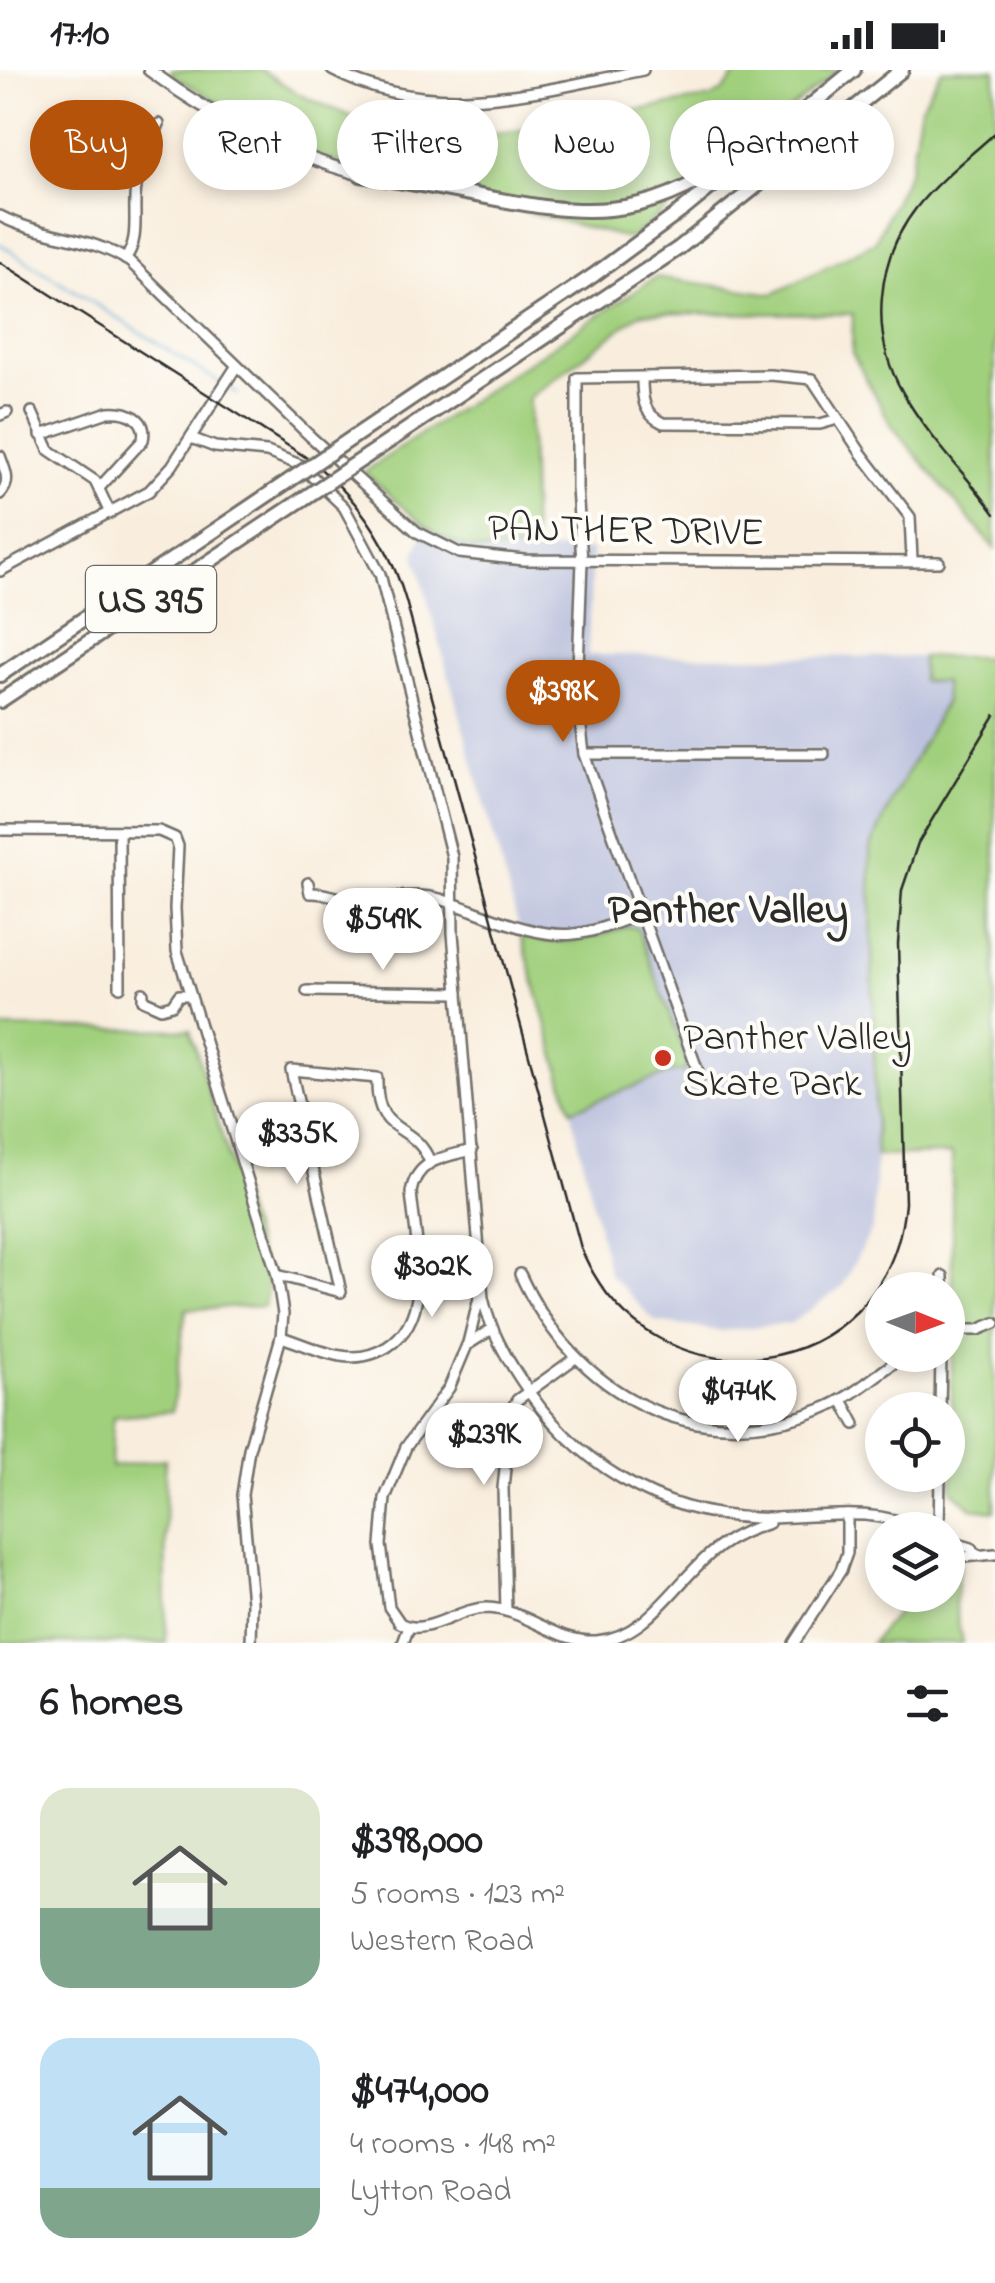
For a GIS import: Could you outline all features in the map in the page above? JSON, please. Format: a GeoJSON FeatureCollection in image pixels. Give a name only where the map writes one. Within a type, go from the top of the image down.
{"type":"FeatureCollection","features":[{"type":"Feature","properties":{"kind":"highway","name":"US 395"},"geometry":{"type":"LineString","coordinates":[[817,100],[854,70]]}},
{"type":"Feature","properties":{"kind":"highway","name":"US 395"},"geometry":{"type":"LineString","coordinates":[[0,701],[679,248],[902,70]]}},
{"type":"Feature","properties":{"kind":"highway"},"geometry":{"type":"LineString","coordinates":[[446,190],[559,210],[617,210],[680,190]]}},
{"type":"Feature","properties":{"kind":"highway","name":"US 395"},"geometry":{"type":"LineString","coordinates":[[0,676],[594,275],[707,190]]}},
{"type":"Feature","properties":{"kind":"main road"},"geometry":{"type":"LineString","coordinates":[[150,70],[200,106],[277,147],[337,167]]}},
{"type":"Feature","properties":{"kind":"street"},"geometry":{"type":"LineString","coordinates":[[332,70],[384,91],[438,100],[478,100],[543,91],[643,70]]}},
{"type":"Feature","properties":{"kind":"street"},"geometry":{"type":"LineString","coordinates":[[125,259],[134,246],[137,190]]}},
{"type":"Feature","properties":{"kind":"street","name":"PANTHER DRIVE"},"geometry":{"type":"LineString","coordinates":[[0,216],[30,228],[93,243],[125,259],[396,514],[433,542],[459,553],[485,558],[582,561],[939,562]]}},
{"type":"Feature","properties":{"kind":"street"},"geometry":{"type":"LineString","coordinates":[[1,573],[134,501],[160,482],[236,366]]}},
{"type":"Feature","properties":{"kind":"street"},"geometry":{"type":"LineString","coordinates":[[700,1077],[584,754],[577,694],[582,561],[577,488],[578,378],[770,375],[812,379],[910,517],[912,560]]}},
{"type":"Feature","properties":{"kind":"street"},"geometry":{"type":"LineString","coordinates":[[642,378],[646,409],[652,418],[664,423],[820,424],[838,419]]}},
{"type":"Feature","properties":{"kind":"street"},"geometry":{"type":"LineString","coordinates":[[32,412],[50,450],[94,481],[110,513]]}},
{"type":"Feature","properties":{"kind":"street"},"geometry":{"type":"LineString","coordinates":[[41,435],[108,412],[136,417],[142,424],[143,440],[99,488]]}},
{"type":"Feature","properties":{"kind":"street"},"geometry":{"type":"LineString","coordinates":[[191,438],[215,447],[267,452],[287,459],[334,494],[356,524],[380,574],[452,857],[458,992],[482,1288],[492,1329],[529,1393],[547,1418],[578,1448],[632,1485],[700,1510],[768,1518],[865,1515]]}},
{"type":"Feature","properties":{"kind":"street"},"geometry":{"type":"LineString","coordinates":[[0,456],[8,476],[6,488],[0,494]]}},
{"type":"Feature","properties":{"kind":"street"},"geometry":{"type":"LineString","coordinates":[[584,754],[824,754]]}},
{"type":"Feature","properties":{"kind":"street"},"geometry":{"type":"LineString","coordinates":[[0,830],[160,832],[175,838],[178,846],[175,940],[277,1275],[284,1314],[282,1336],[253,1434],[242,1492],[252,1602],[251,1643]]}},
{"type":"Feature","properties":{"kind":"street"},"geometry":{"type":"LineString","coordinates":[[119,831],[120,987]]}},
{"type":"Feature","properties":{"kind":"street"},"geometry":{"type":"LineString","coordinates":[[308,883],[310,894],[328,892],[347,900],[407,895],[442,900],[553,935],[586,932],[641,914]]}},
{"type":"Feature","properties":{"kind":"street"},"geometry":{"type":"LineString","coordinates":[[307,991],[458,992]]}},
{"type":"Feature","properties":{"kind":"street"},"geometry":{"type":"LineString","coordinates":[[143,993],[144,1000],[161,1008],[172,1005],[179,996],[190,995]]}},
{"type":"Feature","properties":{"kind":"street"},"geometry":{"type":"LineString","coordinates":[[277,1275],[342,1292],[291,1070],[376,1078],[378,1102],[386,1118],[417,1141],[430,1162]]}},
{"type":"Feature","properties":{"kind":"street"},"geometry":{"type":"LineString","coordinates":[[282,1336],[350,1357],[382,1350],[404,1332],[418,1293],[412,1186],[418,1172],[430,1162],[472,1150]]}},
{"type":"Feature","properties":{"kind":"street"},"geometry":{"type":"LineString","coordinates":[[520,1274],[540,1315],[574,1358],[603,1383],[671,1416],[709,1424],[768,1424],[806,1415],[842,1400],[882,1372]]}},
{"type":"Feature","properties":{"kind":"street"},"geometry":{"type":"LineString","coordinates":[[482,1288],[467,1345],[448,1388],[406,1447],[385,1498],[381,1545],[390,1606],[396,1619],[408,1627],[422,1628],[470,1609],[506,1611],[568,1638],[614,1638],[642,1622],[714,1550],[740,1534],[770,1523],[768,1518]]}},
{"type":"Feature","properties":{"kind":"street"},"geometry":{"type":"LineString","coordinates":[[965,1330],[995,1323]]}},
{"type":"Feature","properties":{"kind":"street"},"geometry":{"type":"LineString","coordinates":[[467,1345],[492,1329]]}},
{"type":"Feature","properties":{"kind":"street"},"geometry":{"type":"LineString","coordinates":[[506,1611],[504,1488],[510,1416],[514,1405],[574,1358]]}},
{"type":"Feature","properties":{"kind":"street"},"geometry":{"type":"LineString","coordinates":[[842,1400],[855,1424]]}},
{"type":"Feature","properties":{"kind":"street"},"geometry":{"type":"LineString","coordinates":[[794,1643],[841,1570],[847,1553],[847,1515]]}},
{"type":"Feature","properties":{"kind":"street"},"geometry":{"type":"LineString","coordinates":[[965,1546],[976,1554]]}},
{"type":"Feature","properties":{"kind":"street"},"geometry":{"type":"LineString","coordinates":[[965,1557],[995,1554]]}},
{"type":"Feature","properties":{"kind":"street"},"geometry":{"type":"LineString","coordinates":[[403,1643],[408,1627]]}},
{"type":"Feature","properties":{"kind":"shaded area"},"geometry":{"type":"Polygon","coordinates":[[[425,525],[451,542],[480,550],[592,550],[588,655],[922,657],[922,681],[944,681],[945,702],[870,849],[876,1156],[873,1227],[841,1288],[791,1323],[721,1331],[656,1322],[609,1274],[571,1110],[675,1071],[684,1072],[688,1063],[636,928],[628,926],[574,942],[521,935],[415,555],[425,525]]]}},
{"type":"Feature","properties":{"kind":"green space"},"geometry":{"type":"Polygon","coordinates":[[[171,70],[262,70],[312,100],[215,100],[171,74],[171,70]]]}},
{"type":"Feature","properties":{"kind":"green space"},"geometry":{"type":"Polygon","coordinates":[[[740,70],[839,70],[802,100],[699,100],[722,92],[740,70]]]}},
{"type":"Feature","properties":{"kind":"green space"},"geometry":{"type":"Polygon","coordinates":[[[942,70],[995,70],[995,549],[892,426],[852,353],[853,314],[641,313],[529,398],[533,549],[479,550],[446,539],[364,472],[656,277],[773,294],[875,242],[910,168],[921,106],[942,70]]]}},
{"type":"Feature","properties":{"kind":"green space"},"geometry":{"type":"Polygon","coordinates":[[[317,102],[337,111],[337,162],[317,157],[317,102]]]}},
{"type":"Feature","properties":{"kind":"green space"},"geometry":{"type":"Polygon","coordinates":[[[670,105],[670,190],[691,190],[630,239],[443,190],[498,190],[498,134],[518,130],[518,190],[650,190],[650,108],[670,105]]]}},
{"type":"Feature","properties":{"kind":"green space"},"geometry":{"type":"Polygon","coordinates":[[[922,657],[995,657],[995,1511],[971,1508],[954,1492],[965,1492],[965,1392],[952,1392],[952,1372],[965,1372],[965,1272],[952,1272],[952,1154],[876,1156],[870,849],[945,702],[944,682],[922,681],[922,657]]]}},
{"type":"Feature","properties":{"kind":"green space"},"geometry":{"type":"Polygon","coordinates":[[[628,926],[639,932],[688,1063],[684,1072],[675,1071],[571,1110],[521,935],[575,941],[628,926]]]}},
{"type":"Feature","properties":{"kind":"green space"},"geometry":{"type":"Polygon","coordinates":[[[0,1028],[190,1030],[268,1287],[264,1306],[186,1309],[172,1411],[113,1416],[111,1467],[165,1459],[166,1643],[0,1643],[0,1028]]]}},
{"type":"Feature","properties":{"kind":"green space"},"geometry":{"type":"Polygon","coordinates":[[[957,1612],[962,1643],[871,1643],[896,1614],[957,1612]]]}},
{"type":"Feature","properties":{"kind":"waterway"},"geometry":{"type":"LineString","coordinates":[[0,244],[238,394]]}},
{"type":"Feature","properties":{"kind":"railway"},"geometry":{"type":"LineString","coordinates":[[995,133],[917,207],[893,250],[882,298],[885,347],[903,393],[995,514]]}},
{"type":"Feature","properties":{"kind":"railway"},"geometry":{"type":"LineString","coordinates":[[0,262],[304,456],[354,502],[379,538],[406,601],[581,1248],[614,1302],[658,1338],[710,1356],[763,1358],[814,1342],[857,1311],[889,1264],[905,1203],[898,944],[902,890],[918,843],[995,715]]}},
{"type":"Feature","properties":{"kind":"place","name":"Panther Valley Skate Park"},"geometry":{"type":"Point","coordinates":[663,1058]}},
{"type":"Feature","properties":{"kind":"district","name":"Panther Valley"},"geometry":{"type":"Point","coordinates":[728,907]}}]}
